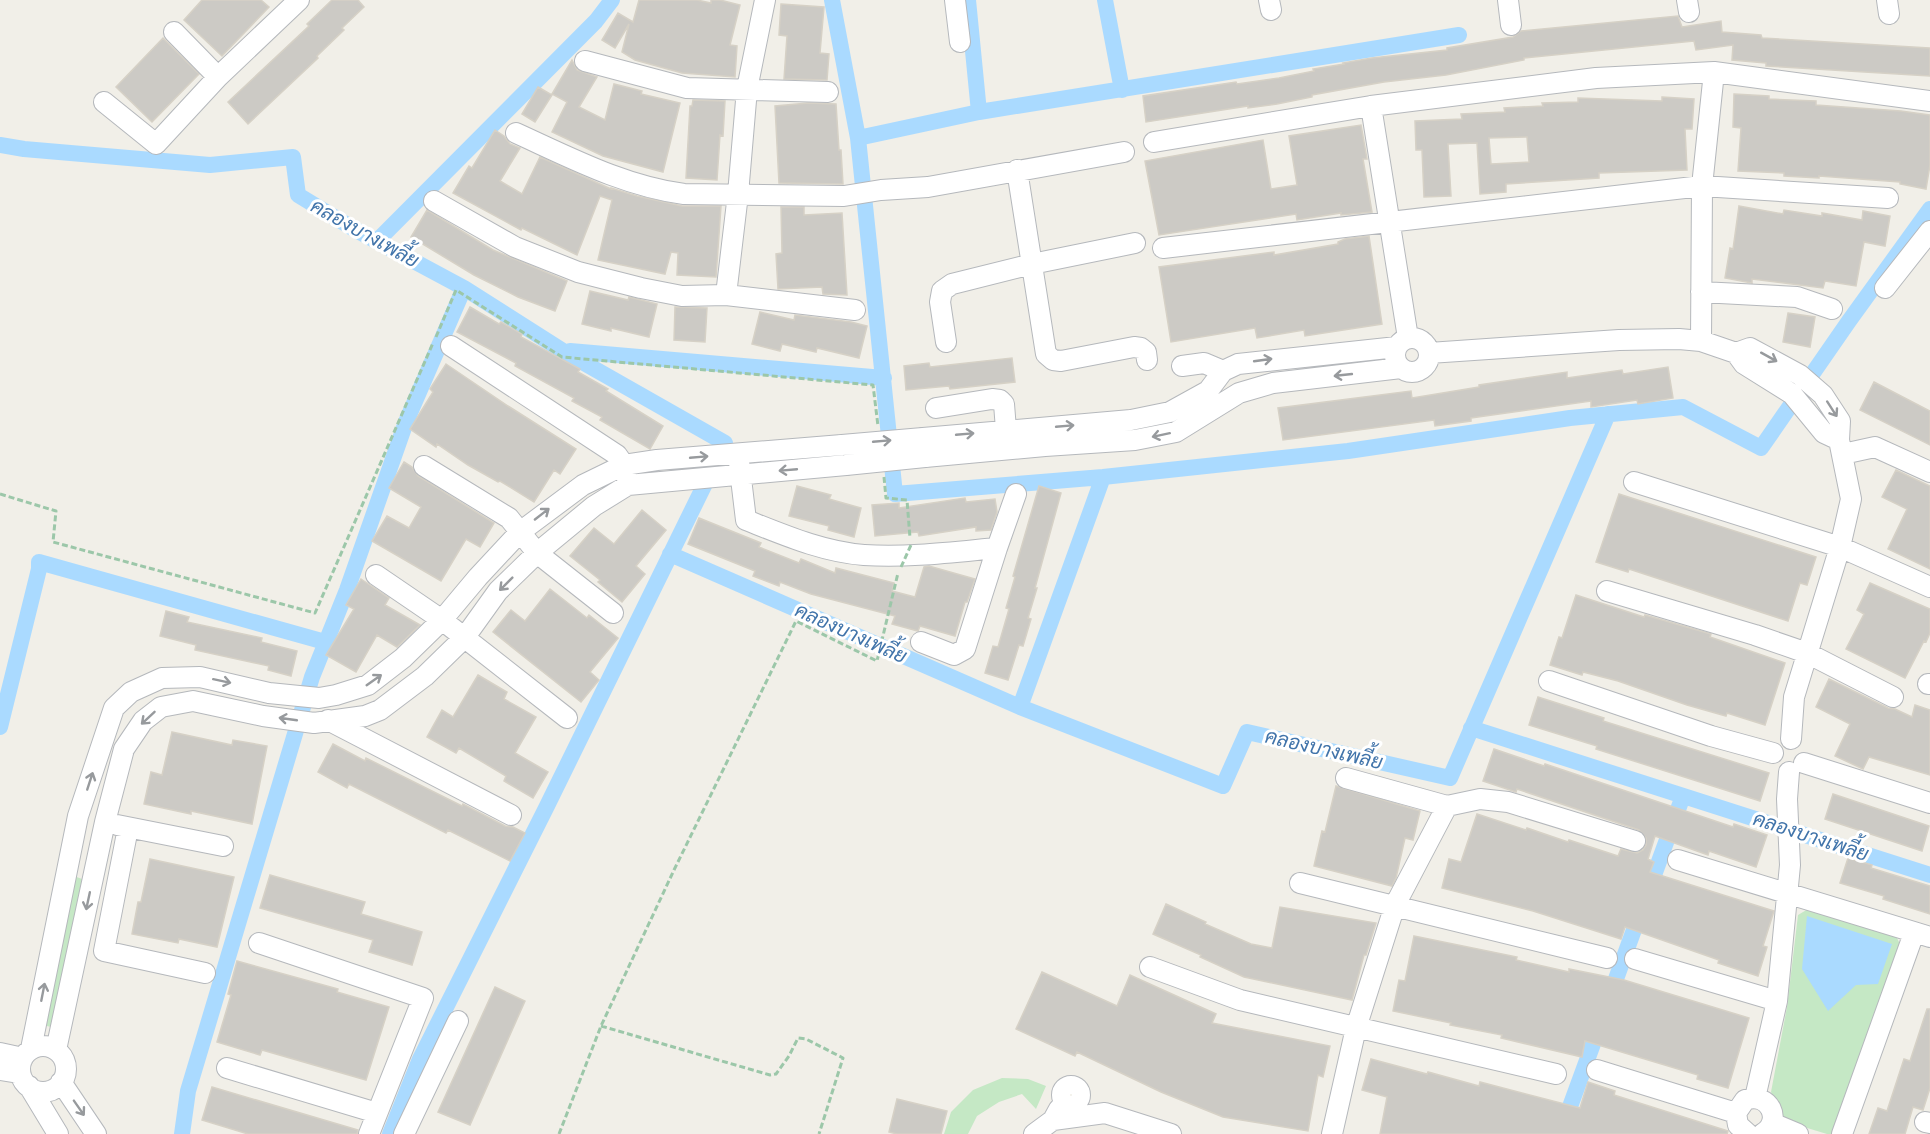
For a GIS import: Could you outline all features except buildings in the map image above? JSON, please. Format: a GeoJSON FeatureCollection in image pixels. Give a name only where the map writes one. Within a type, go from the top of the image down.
{"type":"FeatureCollection","features":[{"type":"Feature","properties":{"kind":"street"},"geometry":{"type":"LineString","coordinates":[[726,295],[747,89],[765,0]]}},
{"type":"Feature","properties":{"kind":"street"},"geometry":{"type":"LineString","coordinates":[[955,0],[960,42]]}},
{"type":"Feature","properties":{"kind":"street"},"geometry":{"type":"LineString","coordinates":[[1511,25],[1508,0],[1514,0]]}},
{"type":"Feature","properties":{"kind":"street"},"geometry":{"type":"LineString","coordinates":[[104,102],[156,144],[290,2]]}},
{"type":"Feature","properties":{"kind":"street"},"geometry":{"type":"LineString","coordinates":[[174,32],[218,77]]}},
{"type":"Feature","properties":{"kind":"street"},"geometry":{"type":"LineString","coordinates":[[585,61],[687,88],[828,92]]}},
{"type":"Feature","properties":{"kind":"street"},"geometry":{"type":"LineString","coordinates":[[1701,341],[1702,186],[1714,72]]}},
{"type":"Feature","properties":{"kind":"street"},"geometry":{"type":"LineString","coordinates":[[1154,142],[1371,106],[1596,78],[1714,72],[1930,101]]}},
{"type":"Feature","properties":{"kind":"street"},"geometry":{"type":"LineString","coordinates":[[1371,106],[1389,222],[1402,342],[1395,359],[1401,368]]}},
{"type":"Feature","properties":{"kind":"street"},"geometry":{"type":"LineString","coordinates":[[516,133],[599,171],[637,184],[684,194],[844,195],[928,187],[1124,152]]}},
{"type":"Feature","properties":{"kind":"street"},"geometry":{"type":"LineString","coordinates":[[1017,170],[1046,354],[1053,360],[1061,362],[1134,347],[1142,348],[1146,352],[1147,360]]}},
{"type":"Feature","properties":{"kind":"street"},"geometry":{"type":"LineString","coordinates":[[1163,248],[1702,186],[1888,198]]}},
{"type":"Feature","properties":{"kind":"street"},"geometry":{"type":"LineString","coordinates":[[434,201],[515,247],[578,272],[682,296],[726,295],[855,310]]}},
{"type":"Feature","properties":{"kind":"street"},"geometry":{"type":"LineString","coordinates":[[1885,288],[1930,232]]}},
{"type":"Feature","properties":{"kind":"street"},"geometry":{"type":"LineString","coordinates":[[946,342],[940,302],[942,291],[952,284],[1032,264],[1135,243]]}},
{"type":"Feature","properties":{"kind":"street"},"geometry":{"type":"LineString","coordinates":[[1701,292],[1797,297],[1832,309]]}},
{"type":"Feature","properties":{"kind":"street"},"geometry":{"type":"LineString","coordinates":[[58,1134],[26,1067],[78,816],[114,708],[131,692],[162,678],[200,677],[269,693],[319,698],[368,685],[403,657],[442,620],[478,576],[520,532],[583,485],[624,465],[842,445],[924,447],[1007,440],[1170,412],[1208,391],[1223,371],[1238,364],[1402,342],[1414,338],[1424,343],[1429,353],[1429,359],[1422,369],[1411,372],[1401,368],[1273,383],[1239,393],[1176,432],[1135,440],[1007,440]]}},
{"type":"Feature","properties":{"kind":"street"},"geometry":{"type":"LineString","coordinates":[[1429,353],[1619,339],[1701,341],[1736,353],[1750,348],[1800,375],[1823,395],[1840,421],[1841,447],[1851,499],[1840,547],[1794,697],[1791,739]]}},
{"type":"Feature","properties":{"kind":"street"},"geometry":{"type":"LineString","coordinates":[[450,346],[617,455],[624,465],[628,485]]}},
{"type":"Feature","properties":{"kind":"street"},"geometry":{"type":"LineString","coordinates":[[1182,366],[1204,363],[1223,371]]}},
{"type":"Feature","properties":{"kind":"street"},"geometry":{"type":"LineString","coordinates":[[936,408],[992,399],[1000,400],[1004,404],[1007,440]]}},
{"type":"Feature","properties":{"kind":"street"},"geometry":{"type":"LineString","coordinates":[[56,1050],[105,822],[124,749],[143,721],[161,707],[193,701],[263,716],[322,722],[364,716],[380,710],[425,676],[465,637],[498,591],[537,552],[594,506],[628,485],[846,465],[924,447]]}},
{"type":"Feature","properties":{"kind":"street"},"geometry":{"type":"LineString","coordinates":[[1841,447],[1875,447],[1930,472]]}},
{"type":"Feature","properties":{"kind":"street"},"geometry":{"type":"LineString","coordinates":[[732,454],[733,475],[746,520],[806,543],[863,555],[939,554],[997,548]]}},
{"type":"Feature","properties":{"kind":"street"},"geometry":{"type":"LineString","coordinates":[[424,466],[509,518],[537,552],[613,613]]}},
{"type":"Feature","properties":{"kind":"street"},"geometry":{"type":"LineString","coordinates":[[1634,482],[1840,547],[1930,587]]}},
{"type":"Feature","properties":{"kind":"street"},"geometry":{"type":"LineString","coordinates":[[921,642],[954,654],[965,650],[1016,494]]}},
{"type":"Feature","properties":{"kind":"street"},"geometry":{"type":"LineString","coordinates":[[376,575],[465,637],[567,718]]}},
{"type":"Feature","properties":{"kind":"street"},"geometry":{"type":"LineString","coordinates":[[1607,591],[1807,653],[1893,697]]}},
{"type":"Feature","properties":{"kind":"street"},"geometry":{"type":"LineString","coordinates":[[1549,681],[1711,736],[1773,753]]}},
{"type":"Feature","properties":{"kind":"street"},"geometry":{"type":"LineString","coordinates":[[319,698],[322,722]]}},
{"type":"Feature","properties":{"kind":"street"},"geometry":{"type":"LineString","coordinates":[[322,722],[511,815]]}},
{"type":"Feature","properties":{"kind":"street"},"geometry":{"type":"LineString","coordinates":[[1755,1098],[1777,1001],[1790,865],[1787,800],[1797,767],[1806,752],[1800,743],[1791,739],[1777,744],[1773,753],[1775,764],[1779,768],[1797,767],[1930,803]]}},
{"type":"Feature","properties":{"kind":"street"},"geometry":{"type":"LineString","coordinates":[[1346,778],[1447,806],[1480,799],[1508,802],[1635,841]]}},
{"type":"Feature","properties":{"kind":"street"},"geometry":{"type":"LineString","coordinates":[[1332,1134],[1356,1028],[1395,905],[1447,806]]}},
{"type":"Feature","properties":{"kind":"street"},"geometry":{"type":"LineString","coordinates":[[78,816],[223,846]]}},
{"type":"Feature","properties":{"kind":"street"},"geometry":{"type":"LineString","coordinates":[[128,828],[104,951],[205,973]]}},
{"type":"Feature","properties":{"kind":"street"},"geometry":{"type":"LineString","coordinates":[[1678,860],[1922,935],[1842,1134]]}},
{"type":"Feature","properties":{"kind":"street"},"geometry":{"type":"LineString","coordinates":[[1300,883],[1607,958]]}},
{"type":"Feature","properties":{"kind":"street"},"geometry":{"type":"LineString","coordinates":[[259,943],[423,998],[369,1134]]}},
{"type":"Feature","properties":{"kind":"street"},"geometry":{"type":"LineString","coordinates":[[1635,959],[1777,1001]]}},
{"type":"Feature","properties":{"kind":"street"},"geometry":{"type":"LineString","coordinates":[[1150,967],[1240,1000],[1556,1074]]}},
{"type":"Feature","properties":{"kind":"street"},"geometry":{"type":"LineString","coordinates":[[404,1134],[458,1021]]}},
{"type":"Feature","properties":{"kind":"street"},"geometry":{"type":"LineString","coordinates":[[0,1053],[26,1067],[43,1091],[56,1087],[65,1076],[65,1061],[56,1050],[42,1046],[26,1067],[0,1070]]}},
{"type":"Feature","properties":{"kind":"street"},"geometry":{"type":"LineString","coordinates":[[227,1068],[377,1113]]}},
{"type":"Feature","properties":{"kind":"street"},"geometry":{"type":"LineString","coordinates":[[1597,1071],[1736,1113]]}},
{"type":"Feature","properties":{"kind":"street"},"geometry":{"type":"LineString","coordinates":[[62,1082],[96,1134]]}},
{"type":"Feature","properties":{"kind":"street"},"geometry":{"type":"LineString","coordinates":[[1034,1134],[1053,1120],[1072,1098],[1105,1113],[1171,1134]]}},
{"type":"Feature","properties":{"kind":"street"},"geometry":{"type":"LineString","coordinates":[[1747,1134],[1738,1125],[1736,1113],[1745,1100],[1755,1098],[1770,1106],[1774,1117],[1767,1129],[1798,1134]]}},
{"type":"Feature","properties":{"kind":"street"},"geometry":{"type":"LineString","coordinates":[[1053,1120],[1105,1113]]}},
{"type":"Feature","properties":{"kind":"path"},"geometry":{"type":"LineString","coordinates":[[0,494],[56,511],[53,542],[315,613],[456,290],[562,357],[873,385],[879,430]]}},
{"type":"Feature","properties":{"kind":"path"},"geometry":{"type":"LineString","coordinates":[[559,1134],[601,1026],[674,870],[796,621],[877,661],[901,567],[911,545],[907,500],[886,498],[884,476]]}},
{"type":"Feature","properties":{"kind":"path"},"geometry":{"type":"LineString","coordinates":[[601,1026],[770,1075],[776,1074],[798,1038],[806,1039],[843,1058],[819,1134]]}},
{"type":"Feature","properties":{"kind":"green space"},"geometry":{"type":"Polygon","coordinates":[[[74,876],[82,879],[51,1027],[43,1025],[74,876]]]}},
{"type":"Feature","properties":{"kind":"green space"},"geometry":{"type":"Polygon","coordinates":[[[1808,909],[1896,936],[1901,946],[1835,1134],[1827,1134],[1784,1121],[1771,1092],[1787,1007],[1798,915],[1808,909]]]}},
{"type":"Feature","properties":{"kind":"green space"},"geometry":{"type":"Polygon","coordinates":[[[1002,1078],[1028,1079],[1046,1086],[1036,1109],[1022,1094],[999,1102],[977,1116],[968,1134],[944,1134],[951,1112],[973,1090],[1002,1078]]]}},
{"type":"Feature","properties":{"kind":"water"},"geometry":{"type":"Polygon","coordinates":[[[1807,916],[1892,944],[1878,984],[1856,985],[1828,1011],[1802,969],[1807,916]]]}},
{"type":"Feature","properties":{"kind":"waterway"},"geometry":{"type":"LineString","coordinates":[[377,241],[596,21],[612,0]]}},
{"type":"Feature","properties":{"kind":"waterway"},"geometry":{"type":"LineString","coordinates":[[832,0],[858,138],[895,494],[1103,477],[1348,451],[1570,418],[1683,407],[1761,448],[1930,209]]}},
{"type":"Feature","properties":{"kind":"waterway"},"geometry":{"type":"LineString","coordinates":[[968,0],[979,112]]}},
{"type":"Feature","properties":{"kind":"waterway"},"geometry":{"type":"LineString","coordinates":[[1105,0],[1122,90]]}},
{"type":"Feature","properties":{"kind":"waterway"},"geometry":{"type":"LineString","coordinates":[[858,138],[979,112],[1459,35]]}},
{"type":"Feature","properties":{"kind":"waterway"},"geometry":{"type":"LineString","coordinates":[[0,145],[210,165],[293,157],[298,195],[354,229],[464,288],[563,351],[725,443],[420,1059],[390,1134]]}},
{"type":"Feature","properties":{"kind":"waterway"},"geometry":{"type":"LineString","coordinates":[[182,1134],[188,1091],[312,677],[347,590],[406,422],[464,288]]}},
{"type":"Feature","properties":{"kind":"waterway"},"geometry":{"type":"LineString","coordinates":[[570,351],[884,378]]}},
{"type":"Feature","properties":{"kind":"waterway","name":"คลองบางเพลี้ย"},"geometry":{"type":"LineString","coordinates":[[670,554],[1020,707],[1223,786],[1247,732],[1450,778],[1608,414]]}},
{"type":"Feature","properties":{"kind":"waterway"},"geometry":{"type":"LineString","coordinates":[[1020,707],[1103,477]]}},
{"type":"Feature","properties":{"kind":"waterway"},"geometry":{"type":"LineString","coordinates":[[0,727],[39,562],[325,642]]}},
{"type":"Feature","properties":{"kind":"waterway","name":"คลองบางเพลี้ย"},"geometry":{"type":"LineString","coordinates":[[1471,728],[1930,875]]}},
{"type":"Feature","properties":{"kind":"waterway"},"geometry":{"type":"LineString","coordinates":[[1609,998],[1683,796]]}},
{"type":"Feature","properties":{"kind":"waterway"},"geometry":{"type":"LineString","coordinates":[[1560,1134],[1601,1022]]}}]}
